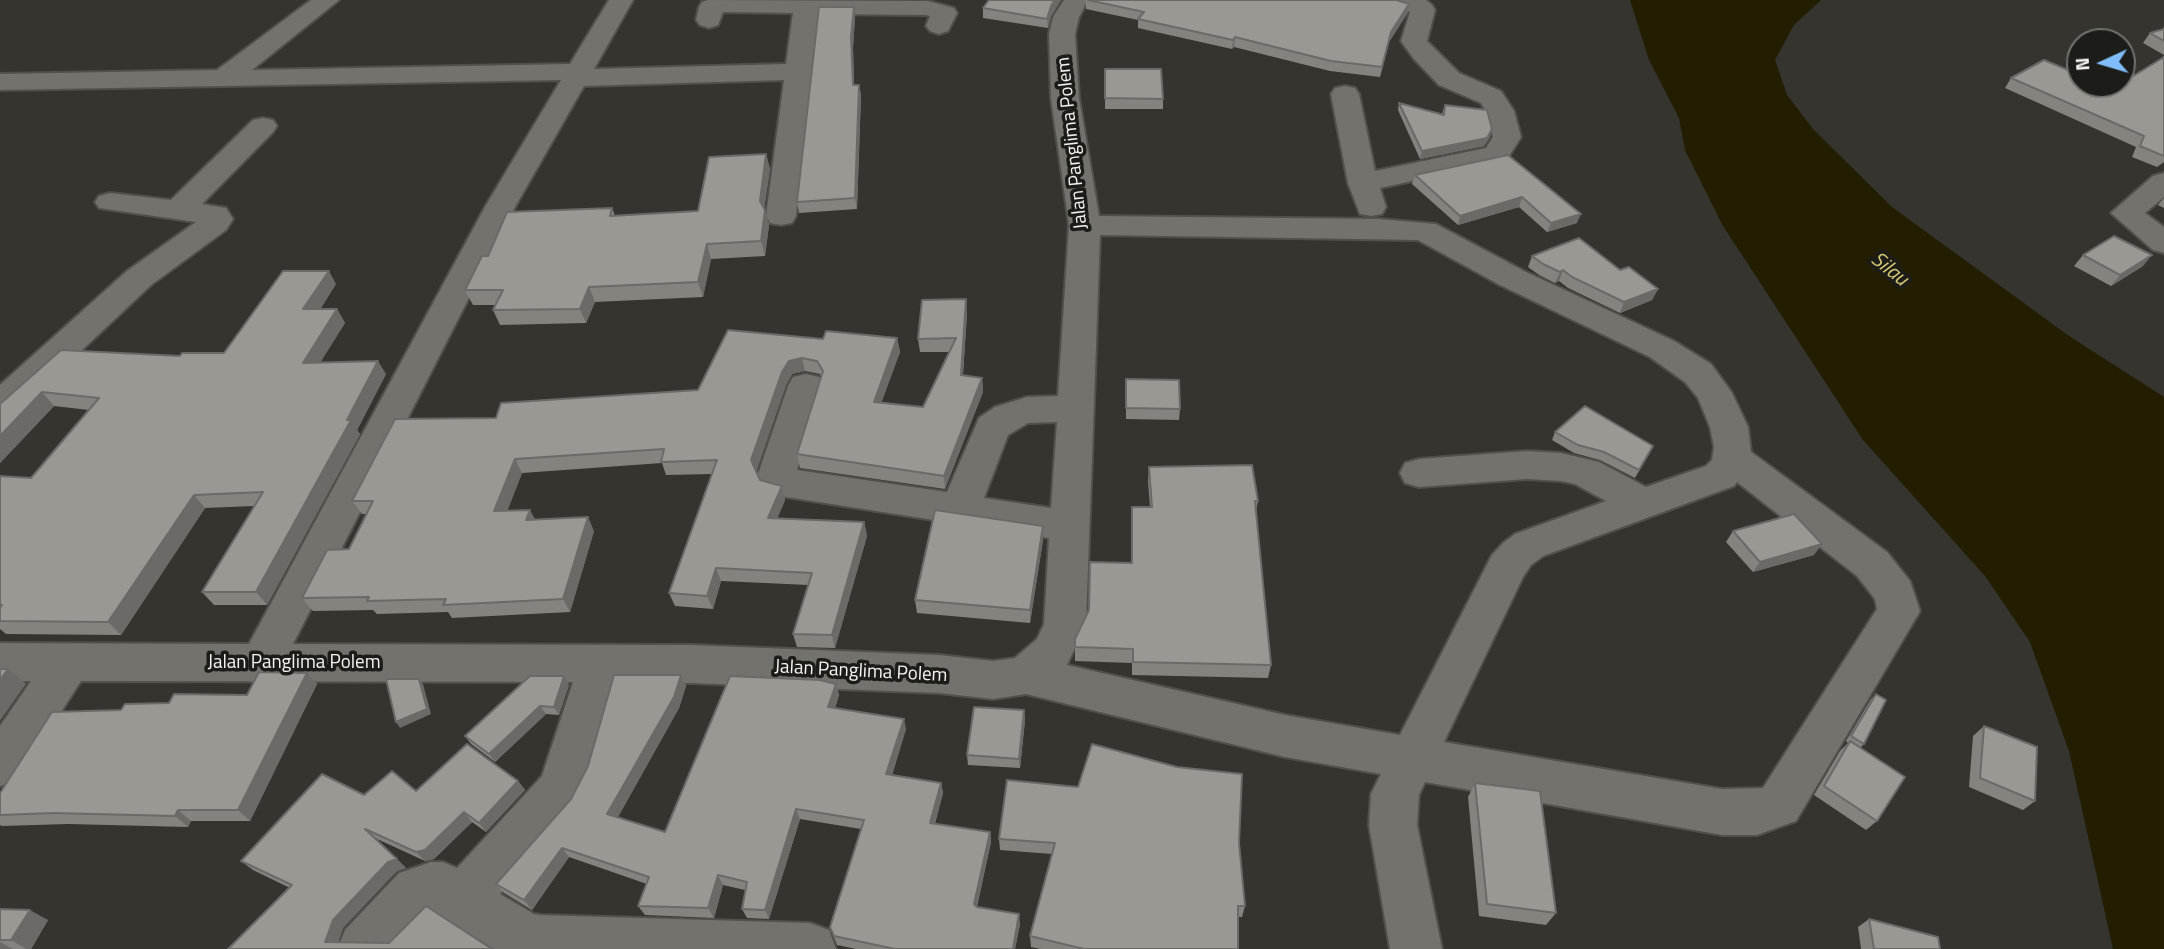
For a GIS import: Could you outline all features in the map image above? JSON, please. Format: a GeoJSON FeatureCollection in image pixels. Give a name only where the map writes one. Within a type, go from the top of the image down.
{"type":"FeatureCollection","features":[{"type":"Feature","properties":{"kind":"street"},"geometry":{"type":"LineString","coordinates":[[224,78],[327,0]]}},
{"type":"Feature","properties":{"kind":"street"},"geometry":{"type":"LineString","coordinates":[[262,662],[500,207],[621,0]]}},
{"type":"Feature","properties":{"kind":"street","name":"Jalan Panglima Polem"},"geometry":{"type":"LineString","coordinates":[[0,662],[705,664],[939,674],[993,680],[1026,675],[1053,651],[1065,624],[1084,225],[1065,98],[1062,34],[1066,17],[1076,0]]}},
{"type":"Feature","properties":{"kind":"street"},"geometry":{"type":"LineString","coordinates":[[1363,183],[1496,155],[1507,137],[1500,111],[1491,97],[1449,79],[1423,53],[1414,41],[1423,10],[1417,5],[1398,0]]}},
{"type":"Feature","properties":{"kind":"street"},"geometry":{"type":"LineString","coordinates":[[709,20],[712,7],[718,5],[929,8],[946,13],[939,26]]}},
{"type":"Feature","properties":{"kind":"street"},"geometry":{"type":"LineString","coordinates":[[781,216],[806,8]]}},
{"type":"Feature","properties":{"kind":"street"},"geometry":{"type":"LineString","coordinates":[[0,82],[800,72]]}},
{"type":"Feature","properties":{"kind":"street"},"geometry":{"type":"LineString","coordinates":[[1345,94],[1363,183],[1378,228]]}},
{"type":"Feature","properties":{"kind":"street"},"geometry":{"type":"LineString","coordinates":[[179,210],[263,126]]}},
{"type":"Feature","properties":{"kind":"street"},"geometry":{"type":"LineString","coordinates":[[2164,182],[2126,213],[2164,243]]}},
{"type":"Feature","properties":{"kind":"street"},"geometry":{"type":"LineString","coordinates":[[0,406],[139,278],[215,223],[216,219],[215,215],[110,202]]}},
{"type":"Feature","properties":{"kind":"street"},"geometry":{"type":"LineString","coordinates":[[1084,225],[1378,228],[1424,231],[1680,360],[1698,373],[1714,393],[1729,427],[1733,447],[1730,466],[1720,477],[1529,545],[1517,554],[1507,567],[1395,794],[1393,825],[1416,949]]}},
{"type":"Feature","properties":{"kind":"street"},"geometry":{"type":"LineString","coordinates":[[806,386],[779,463],[777,474],[780,482],[1071,526]]}},
{"type":"Feature","properties":{"kind":"street"},"geometry":{"type":"LineString","coordinates":[[959,510],[992,427],[1008,416],[1027,410],[1076,408]]}},
{"type":"Feature","properties":{"kind":"street"},"geometry":{"type":"LineString","coordinates":[[1026,675],[1285,736],[1722,812],[1757,812],[1779,805],[1899,611],[1895,593],[1872,564],[1731,457]]}},
{"type":"Feature","properties":{"kind":"street"},"geometry":{"type":"LineString","coordinates":[[1419,473],[1527,465],[1561,467],[1585,472],[1644,504]]}},
{"type":"Feature","properties":{"kind":"street"},"geometry":{"type":"LineString","coordinates":[[0,765],[69,662]]}},
{"type":"Feature","properties":{"kind":"street"},"geometry":{"type":"LineString","coordinates":[[462,899],[559,792],[568,776],[601,663]]}},
{"type":"Feature","properties":{"kind":"street"},"geometry":{"type":"LineString","coordinates":[[364,949],[416,891],[431,887],[443,887],[526,939],[810,949]]}},
{"type":"Feature","properties":{"kind":"water","name":"Silau"},"geometry":{"type":"Polygon","coordinates":[[[1630,0],[1821,0],[1794,25],[1775,60],[1787,95],[1813,129],[1892,207],[2069,336],[2164,397],[2164,949],[2113,949],[2069,751],[2030,642],[1985,576],[1863,440],[1723,226],[1685,150],[1679,118],[1649,60],[1630,0]]]}},
{"type":"Feature","properties":{"kind":"building"},"geometry":{"type":"Polygon","coordinates":[[[989,0],[1055,0],[1047,19],[983,8],[989,0]]]}},
{"type":"Feature","properties":{"kind":"building"},"geometry":{"type":"Polygon","coordinates":[[[1088,0],[1396,0],[1409,4],[1391,32],[1382,67],[1331,61],[1235,37],[1233,40],[1138,19],[1144,12],[1088,0]]]}},
{"type":"Feature","properties":{"kind":"building"},"geometry":{"type":"Polygon","coordinates":[[[819,7],[854,7],[851,37],[853,85],[859,85],[855,198],[797,202],[819,7]]]}},
{"type":"Feature","properties":{"kind":"building"},"geometry":{"type":"Polygon","coordinates":[[[2164,29],[2164,41],[2150,33],[2164,29]]]}},
{"type":"Feature","properties":{"kind":"building"},"geometry":{"type":"Polygon","coordinates":[[[2164,57],[2164,156],[2140,146],[2144,136],[2011,78],[2044,60],[2066,69],[2066,98],[2136,98],[2136,74],[2164,57]]]}},
{"type":"Feature","properties":{"kind":"building"},"geometry":{"type":"Polygon","coordinates":[[[1105,69],[1161,69],[1163,99],[1105,98],[1105,69]]]}},
{"type":"Feature","properties":{"kind":"building"},"geometry":{"type":"Polygon","coordinates":[[[1399,103],[1444,115],[1445,105],[1487,110],[1492,129],[1487,138],[1422,151],[1399,103]]]}},
{"type":"Feature","properties":{"kind":"building"},"geometry":{"type":"Polygon","coordinates":[[[766,154],[760,201],[765,210],[761,241],[707,244],[698,282],[589,287],[580,309],[493,310],[503,290],[465,290],[482,256],[488,256],[507,212],[612,208],[610,216],[698,211],[709,157],[766,154]]]}},
{"type":"Feature","properties":{"kind":"building"},"geometry":{"type":"Polygon","coordinates":[[[1508,155],[1581,214],[1551,223],[1522,197],[1460,216],[1415,175],[1508,155]]]}},
{"type":"Feature","properties":{"kind":"building"},"geometry":{"type":"Polygon","coordinates":[[[2114,236],[2152,255],[2120,275],[2083,255],[2114,236]]]}},
{"type":"Feature","properties":{"kind":"building"},"geometry":{"type":"Polygon","coordinates":[[[1579,238],[1620,270],[1629,267],[1658,289],[1624,302],[1563,270],[1560,272],[1543,264],[1532,256],[1579,238]]]}},
{"type":"Feature","properties":{"kind":"building"},"geometry":{"type":"Polygon","coordinates":[[[283,271],[329,271],[303,309],[337,309],[303,363],[378,361],[347,420],[351,420],[256,592],[202,592],[263,492],[194,495],[108,622],[0,621],[0,476],[31,478],[99,398],[42,392],[0,436],[0,404],[61,350],[180,356],[182,353],[224,353],[283,271]]]}},
{"type":"Feature","properties":{"kind":"building"},"geometry":{"type":"Polygon","coordinates":[[[966,299],[961,375],[982,378],[944,476],[797,454],[823,371],[817,361],[802,358],[789,361],[782,372],[751,460],[760,480],[782,486],[768,518],[864,522],[832,635],[793,634],[812,573],[716,568],[707,596],[669,593],[717,460],[661,462],[664,449],[515,459],[494,511],[530,510],[526,520],[588,517],[563,599],[443,605],[446,599],[367,601],[369,597],[302,598],[327,550],[349,549],[373,501],[352,501],[395,419],[496,418],[501,403],[698,390],[728,330],[823,339],[826,331],[897,338],[874,402],[923,407],[956,338],[918,339],[922,300],[966,299]]]}},
{"type":"Feature","properties":{"kind":"building"},"geometry":{"type":"Polygon","coordinates":[[[1126,379],[1179,380],[1180,409],[1126,408],[1126,379]]]}},
{"type":"Feature","properties":{"kind":"building"},"geometry":{"type":"Polygon","coordinates":[[[1585,406],[1653,446],[1639,470],[1604,452],[1578,445],[1555,432],[1585,406]]]}},
{"type":"Feature","properties":{"kind":"building"},"geometry":{"type":"Polygon","coordinates":[[[1252,465],[1258,501],[1255,501],[1271,665],[1133,662],[1133,649],[1075,647],[1075,639],[1089,610],[1090,562],[1132,563],[1132,507],[1152,507],[1149,467],[1252,465]]]}},
{"type":"Feature","properties":{"kind":"building"},"geometry":{"type":"Polygon","coordinates":[[[935,510],[1043,526],[1030,610],[915,600],[935,510]]]}},
{"type":"Feature","properties":{"kind":"building"},"geometry":{"type":"Polygon","coordinates":[[[1794,514],[1822,544],[1760,562],[1733,531],[1794,514]]]}},
{"type":"Feature","properties":{"kind":"building"},"geometry":{"type":"Polygon","coordinates":[[[0,669],[8,669],[0,680],[0,669]]]}},
{"type":"Feature","properties":{"kind":"building"},"geometry":{"type":"Polygon","coordinates":[[[259,672],[307,673],[238,810],[178,810],[175,816],[53,813],[0,815],[0,793],[52,712],[121,710],[125,704],[169,703],[174,694],[247,695],[259,672]]]}},
{"type":"Feature","properties":{"kind":"building"},"geometry":{"type":"Polygon","coordinates":[[[614,675],[681,675],[674,697],[607,814],[665,832],[730,676],[820,680],[836,684],[828,707],[904,719],[886,774],[941,783],[930,823],[990,832],[974,904],[977,907],[1019,914],[1013,949],[895,949],[834,936],[830,927],[864,820],[796,809],[765,910],[742,909],[747,882],[718,875],[708,908],[638,906],[649,877],[562,848],[524,900],[496,884],[571,799],[588,766],[614,675]]]}},
{"type":"Feature","properties":{"kind":"building"},"geometry":{"type":"Polygon","coordinates":[[[530,676],[564,676],[554,707],[540,706],[489,754],[465,736],[530,676]]]}},
{"type":"Feature","properties":{"kind":"building"},"geometry":{"type":"Polygon","coordinates":[[[386,679],[419,679],[427,709],[396,722],[386,679]]]}},
{"type":"Feature","properties":{"kind":"building"},"geometry":{"type":"Polygon","coordinates":[[[1876,694],[1886,700],[1864,744],[1851,736],[1876,694]]]}},
{"type":"Feature","properties":{"kind":"building"},"geometry":{"type":"Polygon","coordinates":[[[974,707],[1024,710],[1019,759],[967,755],[974,707]]]}},
{"type":"Feature","properties":{"kind":"building"},"geometry":{"type":"Polygon","coordinates":[[[1984,726],[2037,747],[2035,801],[1980,778],[1984,726]]]}},
{"type":"Feature","properties":{"kind":"building"},"geometry":{"type":"Polygon","coordinates":[[[1850,741],[1905,777],[1877,821],[1824,786],[1850,741]]]}},
{"type":"Feature","properties":{"kind":"building"},"geometry":{"type":"Polygon","coordinates":[[[467,744],[518,781],[479,823],[464,812],[425,850],[416,852],[365,829],[397,859],[388,862],[333,920],[325,942],[389,943],[426,906],[492,949],[228,949],[292,885],[241,861],[322,774],[364,795],[392,771],[416,791],[467,744]]]}},
{"type":"Feature","properties":{"kind":"building"},"geometry":{"type":"Polygon","coordinates":[[[1092,744],[1177,767],[1242,774],[1239,843],[1245,906],[1238,906],[1238,949],[1084,949],[1030,936],[1055,843],[999,839],[1007,780],[1078,787],[1092,744]]]}},
{"type":"Feature","properties":{"kind":"building"},"geometry":{"type":"Polygon","coordinates":[[[1475,783],[1540,791],[1556,913],[1487,904],[1475,783]]]}},
{"type":"Feature","properties":{"kind":"building"},"geometry":{"type":"Polygon","coordinates":[[[0,909],[30,910],[11,940],[0,940],[0,909]]]}},
{"type":"Feature","properties":{"kind":"building"},"geometry":{"type":"Polygon","coordinates":[[[1869,919],[1938,937],[1940,949],[1874,949],[1869,919]]]}}]}
